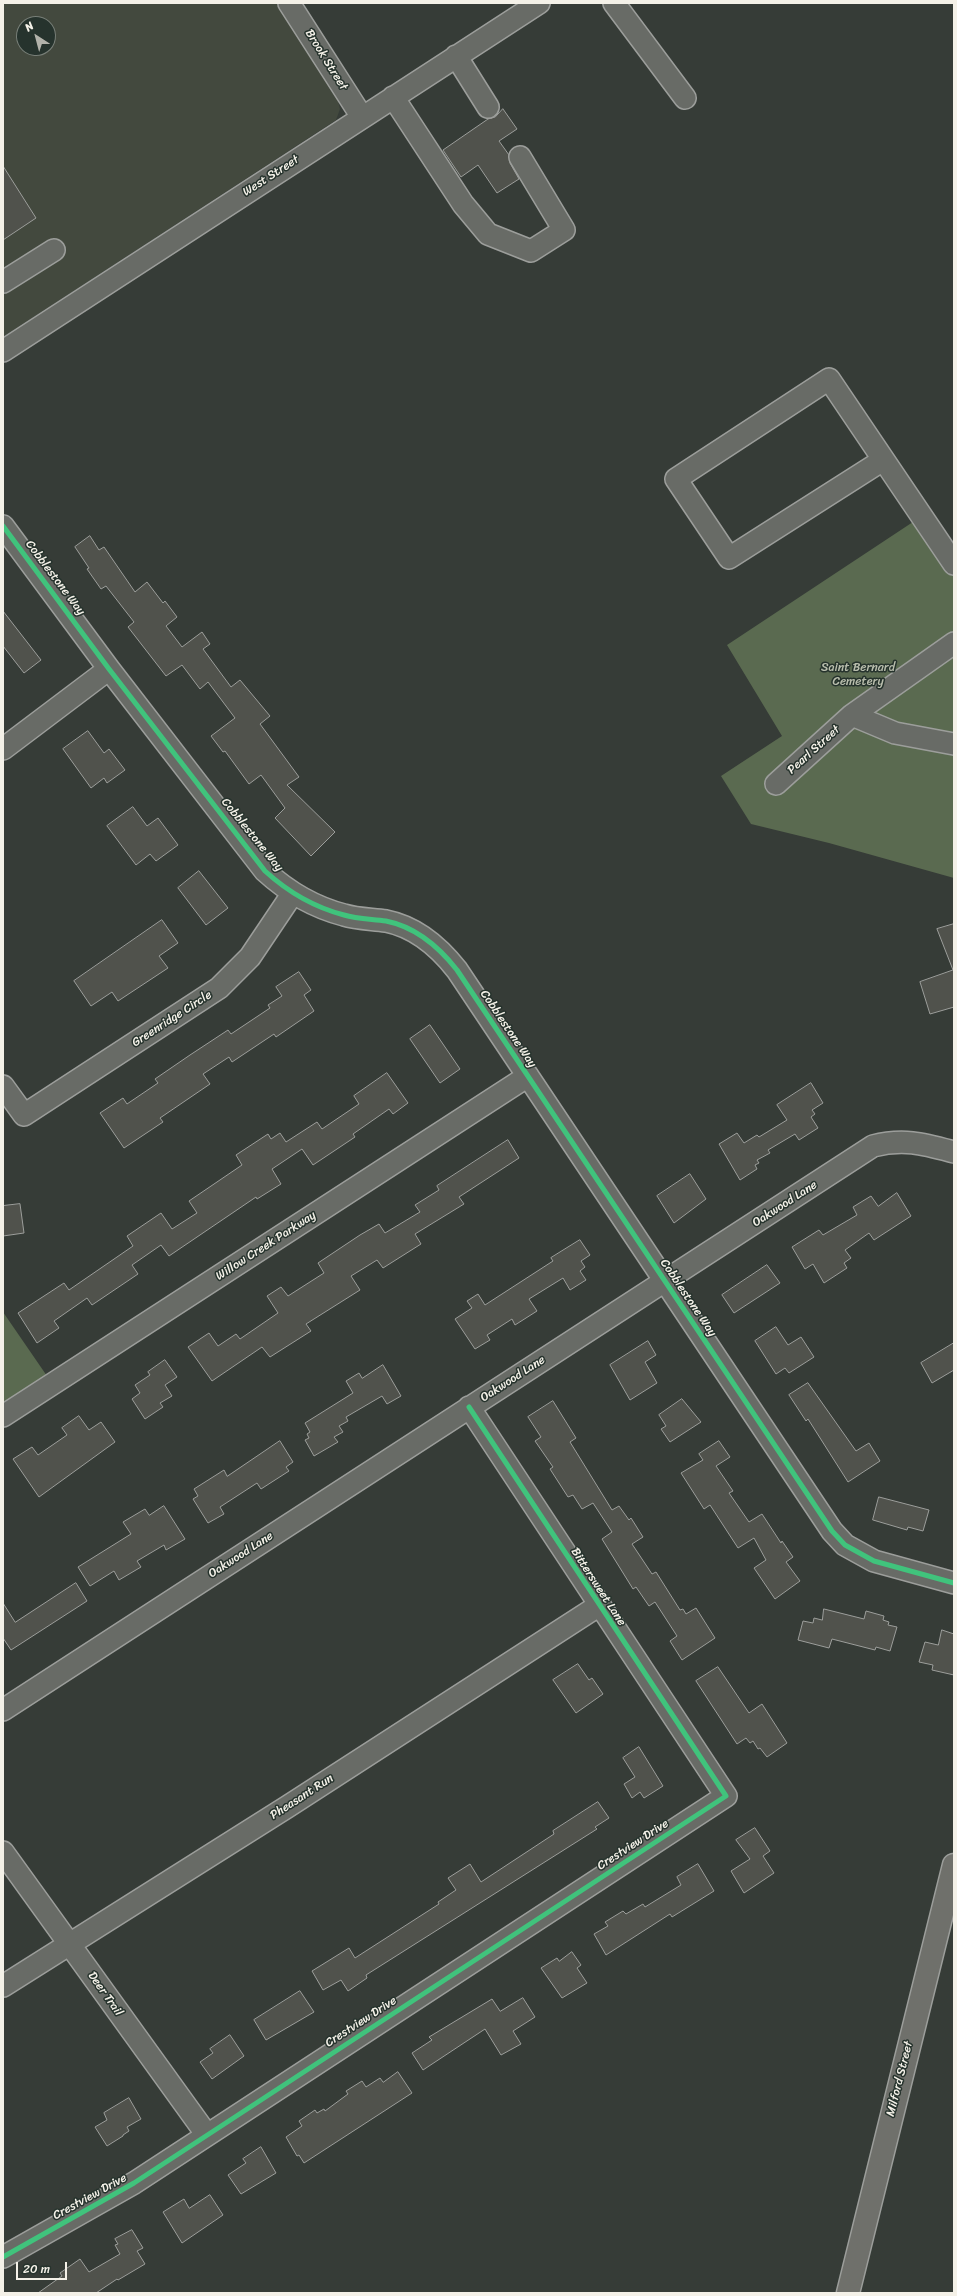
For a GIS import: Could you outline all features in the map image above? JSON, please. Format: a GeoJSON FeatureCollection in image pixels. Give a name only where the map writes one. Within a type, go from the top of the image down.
{"type":"FeatureCollection","features":[{"type":"Feature","properties":{"kind":"main road","name":"Milford Street"},"geometry":{"type":"LineString","coordinates":[[848,2293],[954,1865]]}},
{"type":"Feature","properties":{"kind":"street","name":"Brook Street"},"geometry":{"type":"LineString","coordinates":[[290,3],[362,117]]}},
{"type":"Feature","properties":{"kind":"street","name":"West Street"},"geometry":{"type":"LineString","coordinates":[[3,351],[539,3]]}},
{"type":"Feature","properties":{"kind":"street"},"geometry":{"type":"LineString","coordinates":[[614,3],[686,98]]}},
{"type":"Feature","properties":{"kind":"street"},"geometry":{"type":"LineString","coordinates":[[456,56],[488,107]]}},
{"type":"Feature","properties":{"kind":"street"},"geometry":{"type":"LineString","coordinates":[[393,97],[463,204],[488,234],[531,251],[564,230],[520,157]]}},
{"type":"Feature","properties":{"kind":"street"},"geometry":{"type":"LineString","coordinates":[[3,282],[54,250]]}},
{"type":"Feature","properties":{"kind":"street"},"geometry":{"type":"LineString","coordinates":[[883,460],[729,558],[676,479],[829,379],[954,564]]}},
{"type":"Feature","properties":{"kind":"street","name":"Cobblestone Way"},"geometry":{"type":"LineString","coordinates":[[3,526],[109,669],[258,862],[278,882],[293,894],[318,907],[346,916],[387,922],[410,929],[428,940],[444,954],[457,970],[832,1531],[845,1545],[874,1561],[954,1583]]}},
{"type":"Feature","properties":{"kind":"street","name":"Pearl Street"},"geometry":{"type":"LineString","coordinates":[[776,784],[852,715],[954,642]]}},
{"type":"Feature","properties":{"kind":"street"},"geometry":{"type":"LineString","coordinates":[[3,749],[109,669]]}},
{"type":"Feature","properties":{"kind":"street"},"geometry":{"type":"LineString","coordinates":[[852,715],[895,732],[954,744]]}},
{"type":"Feature","properties":{"kind":"street","name":"Greenridge Circle"},"geometry":{"type":"LineString","coordinates":[[3,1086],[24,1115],[219,988],[250,957],[293,894]]}},
{"type":"Feature","properties":{"kind":"street","name":"Willow Creek Parkway"},"geometry":{"type":"LineString","coordinates":[[3,1416],[528,1076]]}},
{"type":"Feature","properties":{"kind":"street","name":"Oakwood Lane"},"geometry":{"type":"LineString","coordinates":[[3,1710],[664,1280],[873,1146],[891,1141],[907,1141],[954,1152]]}},
{"type":"Feature","properties":{"kind":"street","name":"Bittersweet Lane"},"geometry":{"type":"LineString","coordinates":[[469,1408],[598,1606],[726,1796]]}},
{"type":"Feature","properties":{"kind":"street","name":"Pheasant Run"},"geometry":{"type":"LineString","coordinates":[[3,1986],[70,1945],[598,1606]]}},
{"type":"Feature","properties":{"kind":"street","name":"Crestview Drive"},"geometry":{"type":"LineString","coordinates":[[3,2257],[134,2183],[726,1796]]}},
{"type":"Feature","properties":{"kind":"street","name":"Deer Trail"},"geometry":{"type":"LineString","coordinates":[[3,1852],[207,2136]]}},
{"type":"Feature","properties":{"kind":"shaded area"},"geometry":{"type":"Polygon","coordinates":[[[3,3],[281,3],[337,97],[340,109],[336,120],[3,337],[3,3]]]}},
{"type":"Feature","properties":{"kind":"green space","name":"Saint Bernard Cemetery"},"geometry":{"type":"Polygon","coordinates":[[[922,516],[954,565],[954,878],[829,843],[751,824],[721,776],[782,736],[727,645],[922,516]]]}},
{"type":"Feature","properties":{"kind":"green space"},"geometry":{"type":"Polygon","coordinates":[[[3,1312],[47,1376],[3,1405],[3,1312]]]}},
{"type":"Feature","properties":{"kind":"building"},"geometry":{"type":"Polygon","coordinates":[[[503,109],[517,129],[499,141],[509,155],[510,163],[519,179],[497,193],[478,165],[461,177],[443,150],[488,119],[495,117],[503,109]]]}},
{"type":"Feature","properties":{"kind":"building"},"geometry":{"type":"Polygon","coordinates":[[[3,166],[36,218],[3,240],[3,166]]]}},
{"type":"Feature","properties":{"kind":"building"},"geometry":{"type":"Polygon","coordinates":[[[90,536],[99,550],[104,547],[135,592],[147,582],[163,603],[165,601],[177,617],[166,626],[182,647],[202,632],[210,644],[203,649],[231,687],[240,680],[270,716],[260,724],[299,777],[287,785],[335,832],[311,856],[275,818],[285,808],[261,775],[249,784],[225,751],[223,752],[211,736],[235,718],[208,682],[200,689],[182,665],[166,676],[128,627],[134,622],[106,586],[101,589],[87,569],[89,568],[75,547],[90,536]]]}},
{"type":"Feature","properties":{"kind":"building"},"geometry":{"type":"Polygon","coordinates":[[[3,611],[41,660],[24,673],[3,646],[3,611]]]}},
{"type":"Feature","properties":{"kind":"building"},"geometry":{"type":"Polygon","coordinates":[[[88,731],[104,753],[109,749],[125,770],[107,783],[104,778],[91,788],[63,749],[88,731]]]}},
{"type":"Feature","properties":{"kind":"building"},"geometry":{"type":"Polygon","coordinates":[[[133,807],[147,826],[158,818],[178,845],[156,861],[150,854],[136,865],[107,826],[133,807]]]}},
{"type":"Feature","properties":{"kind":"building"},"geometry":{"type":"Polygon","coordinates":[[[199,871],[228,908],[206,925],[178,888],[199,871]]]}},
{"type":"Feature","properties":{"kind":"building"},"geometry":{"type":"Polygon","coordinates":[[[162,920],[178,943],[159,956],[168,968],[118,1001],[112,992],[91,1006],[74,981],[162,920]]]}},
{"type":"Feature","properties":{"kind":"building"},"geometry":{"type":"Polygon","coordinates":[[[954,924],[954,970],[953,970],[937,929],[954,924]]]}},
{"type":"Feature","properties":{"kind":"building"},"geometry":{"type":"Polygon","coordinates":[[[954,970],[954,1007],[930,1014],[920,982],[954,970]]]}},
{"type":"Feature","properties":{"kind":"building"},"geometry":{"type":"Polygon","coordinates":[[[299,972],[311,990],[304,995],[314,1011],[276,1037],[274,1034],[232,1062],[229,1057],[203,1074],[210,1084],[160,1118],[163,1122],[124,1148],[100,1113],[123,1098],[127,1104],[158,1083],[155,1079],[190,1055],[228,1030],[231,1034],[270,1008],[268,1005],[282,996],[276,987],[299,972]]]}},
{"type":"Feature","properties":{"kind":"building"},"geometry":{"type":"Polygon","coordinates":[[[430,1025],[460,1069],[440,1083],[410,1039],[430,1025]]]}},
{"type":"Feature","properties":{"kind":"building"},"geometry":{"type":"Polygon","coordinates":[[[387,1073],[408,1103],[393,1114],[389,1109],[353,1134],[355,1137],[313,1165],[302,1149],[272,1169],[281,1184],[257,1199],[256,1197],[169,1256],[161,1245],[132,1265],[138,1274],[92,1305],[87,1298],[54,1321],[59,1328],[37,1343],[18,1313],[64,1283],[69,1290],[133,1246],[127,1236],[161,1213],[172,1229],[197,1213],[189,1201],[242,1165],[236,1155],[268,1134],[271,1139],[280,1133],[286,1142],[317,1122],[322,1129],[359,1104],[354,1096],[387,1073]]]}},
{"type":"Feature","properties":{"kind":"building"},"geometry":{"type":"Polygon","coordinates":[[[811,1083],[823,1103],[812,1110],[815,1114],[811,1117],[818,1128],[799,1140],[795,1134],[768,1150],[770,1153],[757,1160],[759,1163],[755,1165],[757,1169],[740,1180],[719,1144],[737,1133],[744,1143],[757,1135],[759,1137],[787,1120],[777,1105],[811,1083]]]}},
{"type":"Feature","properties":{"kind":"building"},"geometry":{"type":"Polygon","coordinates":[[[508,1140],[519,1158],[459,1197],[464,1204],[415,1234],[421,1244],[383,1268],[377,1260],[351,1276],[360,1290],[306,1324],[311,1331],[270,1357],[262,1347],[212,1381],[188,1347],[209,1333],[218,1346],[236,1334],[240,1339],[278,1313],[267,1296],[281,1287],[288,1296],[324,1273],[318,1263],[360,1235],[379,1224],[385,1233],[420,1212],[415,1205],[439,1190],[437,1186],[508,1140]]]}},
{"type":"Feature","properties":{"kind":"building"},"geometry":{"type":"Polygon","coordinates":[[[690,1174],[706,1199],[674,1223],[657,1196],[690,1174]]]}},
{"type":"Feature","properties":{"kind":"building"},"geometry":{"type":"Polygon","coordinates":[[[897,1193],[911,1216],[874,1240],[869,1233],[845,1250],[851,1258],[844,1263],[847,1268],[824,1283],[813,1264],[805,1269],[792,1247],[819,1230],[823,1235],[857,1215],[853,1207],[871,1196],[878,1206],[897,1193]]]}},
{"type":"Feature","properties":{"kind":"building"},"geometry":{"type":"Polygon","coordinates":[[[20,1204],[24,1233],[3,1236],[3,1206],[20,1204]]]}},
{"type":"Feature","properties":{"kind":"building"},"geometry":{"type":"Polygon","coordinates":[[[580,1240],[590,1255],[581,1261],[585,1267],[580,1271],[586,1280],[570,1290],[563,1278],[529,1299],[537,1311],[515,1325],[512,1319],[487,1335],[490,1340],[475,1349],[455,1319],[472,1308],[467,1301],[478,1294],[485,1305],[553,1261],[551,1258],[580,1240]]]}},
{"type":"Feature","properties":{"kind":"building"},"geometry":{"type":"Polygon","coordinates":[[[767,1265],[780,1283],[734,1313],[722,1295],[767,1265]]]}},
{"type":"Feature","properties":{"kind":"building"},"geometry":{"type":"Polygon","coordinates":[[[776,1327],[788,1345],[801,1337],[814,1357],[789,1373],[785,1368],[776,1374],[755,1341],[776,1327]]]}},
{"type":"Feature","properties":{"kind":"building"},"geometry":{"type":"Polygon","coordinates":[[[648,1341],[656,1355],[645,1362],[657,1383],[630,1400],[610,1365],[648,1341]]]}},
{"type":"Feature","properties":{"kind":"building"},"geometry":{"type":"Polygon","coordinates":[[[954,1343],[954,1370],[932,1383],[921,1363],[954,1343]]]}},
{"type":"Feature","properties":{"kind":"building"},"geometry":{"type":"Polygon","coordinates":[[[165,1360],[177,1377],[165,1385],[172,1396],[160,1403],[163,1407],[145,1419],[132,1399],[140,1393],[135,1385],[150,1375],[148,1372],[165,1360]]]}},
{"type":"Feature","properties":{"kind":"building"},"geometry":{"type":"Polygon","coordinates":[[[383,1365],[401,1396],[387,1404],[382,1396],[346,1417],[348,1421],[339,1426],[343,1432],[334,1437],[338,1442],[314,1456],[305,1440],[309,1438],[307,1434],[310,1432],[305,1423],[353,1393],[346,1381],[359,1373],[362,1378],[383,1365]]]}},
{"type":"Feature","properties":{"kind":"building"},"geometry":{"type":"Polygon","coordinates":[[[808,1383],[856,1451],[869,1443],[880,1461],[848,1482],[808,1419],[806,1421],[789,1395],[808,1383]]]}},
{"type":"Feature","properties":{"kind":"building"},"geometry":{"type":"Polygon","coordinates":[[[682,1399],[701,1422],[670,1442],[661,1429],[666,1426],[659,1415],[682,1399]]]}},
{"type":"Feature","properties":{"kind":"building"},"geometry":{"type":"Polygon","coordinates":[[[553,1401],[576,1438],[570,1442],[612,1510],[619,1506],[629,1520],[631,1518],[643,1537],[632,1544],[652,1574],[656,1572],[680,1610],[683,1609],[686,1614],[696,1608],[715,1638],[682,1660],[670,1641],[677,1636],[655,1602],[649,1606],[636,1587],[633,1589],[602,1539],[612,1532],[593,1503],[582,1509],[573,1495],[568,1497],[550,1469],[553,1467],[535,1441],[541,1437],[528,1417],[553,1401]]]}},
{"type":"Feature","properties":{"kind":"building"},"geometry":{"type":"Polygon","coordinates":[[[79,1416],[89,1430],[101,1422],[115,1442],[39,1497],[13,1459],[32,1447],[38,1455],[67,1435],[62,1428],[79,1416]]]}},
{"type":"Feature","properties":{"kind":"building"},"geometry":{"type":"Polygon","coordinates":[[[280,1441],[293,1462],[286,1467],[289,1471],[261,1489],[257,1483],[220,1507],[224,1514],[208,1523],[193,1499],[198,1496],[194,1489],[224,1470],[227,1476],[280,1441]]]}},
{"type":"Feature","properties":{"kind":"building"},"geometry":{"type":"Polygon","coordinates":[[[719,1441],[730,1457],[716,1466],[733,1491],[729,1493],[749,1522],[762,1514],[781,1543],[782,1541],[793,1557],[786,1562],[800,1581],[775,1599],[754,1568],[766,1560],[754,1538],[738,1548],[710,1505],[704,1509],[681,1473],[703,1460],[699,1454],[719,1441]]]}},
{"type":"Feature","properties":{"kind":"building"},"geometry":{"type":"Polygon","coordinates":[[[879,1497],[929,1510],[923,1531],[908,1527],[907,1530],[873,1520],[879,1497]]]}},
{"type":"Feature","properties":{"kind":"building"},"geometry":{"type":"Polygon","coordinates":[[[164,1506],[185,1539],[166,1550],[164,1545],[137,1561],[141,1567],[119,1580],[114,1571],[90,1586],[78,1567],[131,1534],[123,1522],[145,1509],[149,1515],[164,1506]]]}},
{"type":"Feature","properties":{"kind":"building"},"geometry":{"type":"Polygon","coordinates":[[[76,1583],[87,1601],[11,1650],[3,1638],[3,1603],[15,1622],[76,1583]]]}},
{"type":"Feature","properties":{"kind":"building"},"geometry":{"type":"Polygon","coordinates":[[[824,1609],[864,1619],[866,1611],[884,1616],[883,1620],[889,1622],[888,1625],[897,1627],[890,1651],[876,1647],[875,1650],[832,1639],[829,1648],[798,1640],[803,1621],[813,1623],[814,1618],[822,1620],[824,1609]]]}},
{"type":"Feature","properties":{"kind":"building"},"geometry":{"type":"Polygon","coordinates":[[[942,1630],[954,1634],[954,1675],[932,1670],[933,1665],[919,1662],[925,1642],[938,1645],[942,1630]]]}},
{"type":"Feature","properties":{"kind":"building"},"geometry":{"type":"Polygon","coordinates":[[[578,1664],[589,1680],[592,1678],[603,1694],[576,1713],[553,1680],[578,1664]]]}},
{"type":"Feature","properties":{"kind":"building"},"geometry":{"type":"Polygon","coordinates":[[[718,1667],[749,1713],[762,1704],[787,1743],[767,1757],[760,1748],[758,1749],[753,1741],[750,1743],[746,1738],[737,1744],[696,1681],[718,1667]]]}},
{"type":"Feature","properties":{"kind":"building"},"geometry":{"type":"Polygon","coordinates":[[[639,1747],[663,1786],[644,1798],[640,1792],[632,1798],[624,1784],[635,1777],[623,1758],[639,1747]]]}},
{"type":"Feature","properties":{"kind":"building"},"geometry":{"type":"Polygon","coordinates":[[[598,1802],[609,1818],[595,1827],[597,1829],[366,1975],[367,1978],[348,1991],[341,1980],[323,1990],[312,1971],[349,1948],[355,1958],[439,1904],[438,1902],[456,1890],[448,1878],[470,1864],[481,1882],[554,1834],[553,1831],[598,1802]]]}},
{"type":"Feature","properties":{"kind":"building"},"geometry":{"type":"Polygon","coordinates":[[[755,1828],[770,1851],[763,1856],[774,1873],[744,1893],[731,1871],[750,1859],[736,1840],[755,1828]]]}},
{"type":"Feature","properties":{"kind":"building"},"geometry":{"type":"Polygon","coordinates":[[[698,1864],[714,1891],[672,1917],[670,1914],[606,1955],[594,1934],[608,1926],[605,1922],[623,1911],[626,1914],[643,1904],[645,1907],[681,1885],[677,1877],[698,1864]]]}},
{"type":"Feature","properties":{"kind":"building"},"geometry":{"type":"Polygon","coordinates":[[[572,1952],[581,1965],[577,1968],[587,1983],[562,1998],[541,1968],[557,1958],[559,1961],[572,1952]]]}},
{"type":"Feature","properties":{"kind":"building"},"geometry":{"type":"Polygon","coordinates":[[[300,1991],[314,2012],[266,2040],[254,2020],[300,1991]]]}},
{"type":"Feature","properties":{"kind":"building"},"geometry":{"type":"Polygon","coordinates":[[[523,1998],[535,2017],[513,2031],[521,2044],[501,2055],[485,2029],[423,2070],[412,2053],[432,2040],[429,2037],[492,1999],[500,2011],[523,1998]]]}},
{"type":"Feature","properties":{"kind":"building"},"geometry":{"type":"Polygon","coordinates":[[[230,2035],[244,2056],[212,2079],[200,2062],[213,2053],[210,2049],[230,2035]]]}},
{"type":"Feature","properties":{"kind":"building"},"geometry":{"type":"Polygon","coordinates":[[[398,2072],[412,2093],[304,2163],[299,2155],[297,2156],[286,2137],[302,2126],[299,2121],[315,2110],[317,2113],[324,2109],[325,2111],[348,2094],[346,2091],[362,2081],[366,2087],[380,2078],[383,2082],[398,2072]]]}},
{"type":"Feature","properties":{"kind":"building"},"geometry":{"type":"Polygon","coordinates":[[[129,2098],[141,2119],[127,2127],[129,2131],[107,2146],[95,2127],[107,2120],[104,2113],[129,2098]]]}},
{"type":"Feature","properties":{"kind":"building"},"geometry":{"type":"Polygon","coordinates":[[[261,2147],[276,2173],[241,2194],[228,2175],[246,2163],[243,2159],[261,2147]]]}},
{"type":"Feature","properties":{"kind":"building"},"geometry":{"type":"Polygon","coordinates":[[[210,2195],[223,2215],[182,2243],[163,2212],[184,2199],[189,2208],[210,2195]]]}},
{"type":"Feature","properties":{"kind":"building"},"geometry":{"type":"Polygon","coordinates":[[[132,2230],[143,2248],[137,2251],[145,2264],[118,2280],[117,2279],[96,2293],[38,2293],[62,2276],[60,2273],[80,2259],[89,2272],[120,2254],[115,2245],[118,2244],[115,2239],[132,2230]]]}},
{"type":"Feature","properties":{"kind":"cycle path"},"geometry":{"type":"LineString","coordinates":[[3,526],[109,669],[265,871],[283,886],[311,903],[333,912],[349,916],[397,924],[417,933],[443,953],[457,970],[832,1531],[845,1545],[874,1561],[954,1583]]}},
{"type":"Feature","properties":{"kind":"cycle path"},"geometry":{"type":"LineString","coordinates":[[3,2257],[134,2183],[726,1796],[469,1407]]}}]}
